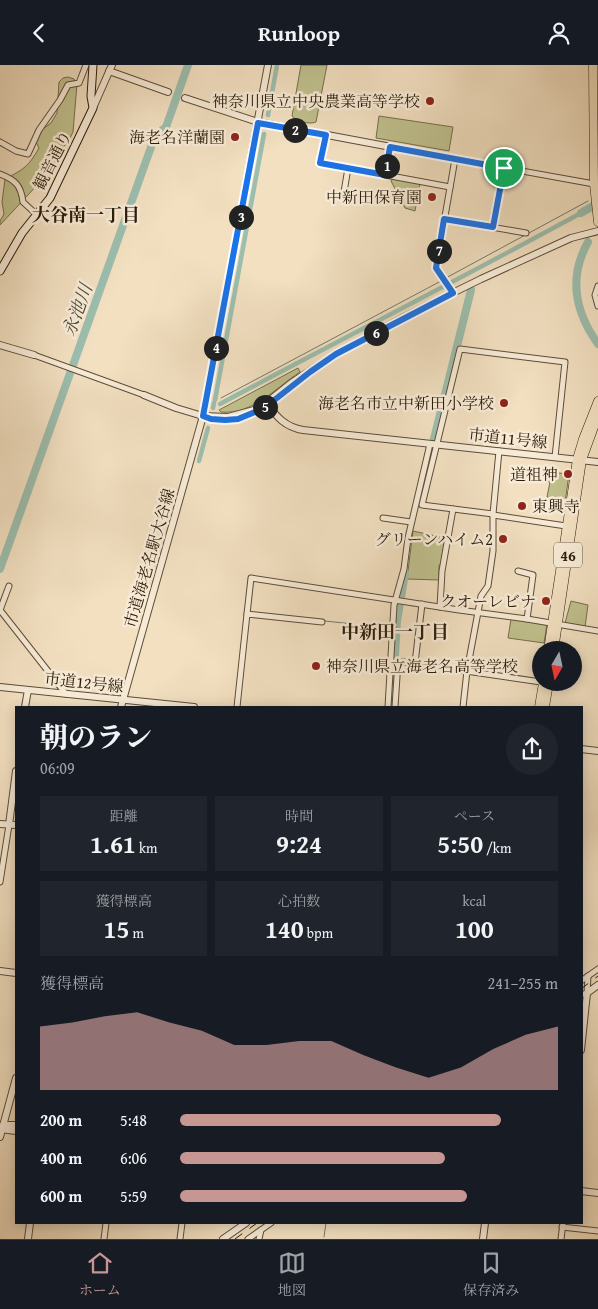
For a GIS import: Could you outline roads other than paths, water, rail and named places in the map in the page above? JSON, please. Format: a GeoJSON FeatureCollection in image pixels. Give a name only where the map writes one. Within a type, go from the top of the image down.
{"type":"FeatureCollection","features":[{"type":"Feature","properties":{"kind":"main road"},"geometry":{"type":"LineString","coordinates":[[92,108],[93,65]]}},
{"type":"Feature","properties":{"kind":"main road"},"geometry":{"type":"LineString","coordinates":[[593,65],[596,149],[594,184],[598,222]]}},
{"type":"Feature","properties":{"kind":"main road","name":"観音通り"},"geometry":{"type":"LineString","coordinates":[[0,271],[18,239],[50,198],[92,108]]}},
{"type":"Feature","properties":{"kind":"main road","name":"46"},"geometry":{"type":"LineString","coordinates":[[550,641],[555,623],[583,439],[598,401]]}},
{"type":"Feature","properties":{"kind":"main road","name":"46"},"geometry":{"type":"LineString","coordinates":[[554,641],[566,526],[580,460],[598,416]]}},
{"type":"Feature","properties":{"kind":"main road"},"geometry":{"type":"LineString","coordinates":[[539,706],[541,691]]}},
{"type":"Feature","properties":{"kind":"main road"},"geometry":{"type":"LineString","coordinates":[[545,706],[548,691]]}},
{"type":"Feature","properties":{"kind":"street"},"geometry":{"type":"LineString","coordinates":[[0,142],[16,151],[28,154],[43,123],[60,100],[68,85],[79,83],[86,65]]}},
{"type":"Feature","properties":{"kind":"street","name":"市道海老名駅大谷線"},"geometry":{"type":"LineString","coordinates":[[121,706],[203,416],[268,65]]}},
{"type":"Feature","properties":{"kind":"street"},"geometry":{"type":"LineString","coordinates":[[92,108],[110,68],[168,92]]}},
{"type":"Feature","properties":{"kind":"street"},"geometry":{"type":"LineString","coordinates":[[185,98],[258,123],[594,184]]}},
{"type":"Feature","properties":{"kind":"street"},"geometry":{"type":"LineString","coordinates":[[326,135],[320,163],[450,187]]}},
{"type":"Feature","properties":{"kind":"street"},"geometry":{"type":"LineString","coordinates":[[385,175],[390,147]]}},
{"type":"Feature","properties":{"kind":"street"},"geometry":{"type":"LineString","coordinates":[[447,284],[436,268],[455,159]]}},
{"type":"Feature","properties":{"kind":"street"},"geometry":{"type":"LineString","coordinates":[[344,192],[348,168]]}},
{"type":"Feature","properties":{"kind":"street"},"geometry":{"type":"LineString","coordinates":[[493,227],[504,168]]}},
{"type":"Feature","properties":{"kind":"street"},"geometry":{"type":"LineString","coordinates":[[0,174],[14,181],[21,190],[23,202],[36,214]]}},
{"type":"Feature","properties":{"kind":"street"},"geometry":{"type":"LineString","coordinates":[[444,219],[526,233]]}},
{"type":"Feature","properties":{"kind":"street"},"geometry":{"type":"LineString","coordinates":[[0,345],[34,355],[176,408],[215,419],[238,419],[267,404],[336,354],[447,284],[560,243],[598,232]]}},
{"type":"Feature","properties":{"kind":"street"},"geometry":{"type":"LineString","coordinates":[[598,286],[595,295],[598,306]]}},
{"type":"Feature","properties":{"kind":"street"},"geometry":{"type":"LineString","coordinates":[[388,706],[392,625],[404,569],[411,522],[460,349],[565,362],[555,457]]}},
{"type":"Feature","properties":{"kind":"street","name":"市道11号線"},"geometry":{"type":"LineString","coordinates":[[267,404],[284,424],[303,430],[598,462]]}},
{"type":"Feature","properties":{"kind":"street"},"geometry":{"type":"LineString","coordinates":[[434,445],[422,505],[566,526]]}},
{"type":"Feature","properties":{"kind":"street"},"geometry":{"type":"LineString","coordinates":[[463,706],[481,596],[488,586],[493,551],[493,515],[499,451]]}},
{"type":"Feature","properties":{"kind":"street"},"geometry":{"type":"LineString","coordinates":[[440,607],[442,571],[453,509]]}},
{"type":"Feature","properties":{"kind":"street"},"geometry":{"type":"LineString","coordinates":[[383,518],[390,521],[411,522]]}},
{"type":"Feature","properties":{"kind":"street"},"geometry":{"type":"LineString","coordinates":[[518,571],[533,575],[527,619]]}},
{"type":"Feature","properties":{"kind":"street"},"geometry":{"type":"LineString","coordinates":[[237,706],[251,578],[598,631]]}},
{"type":"Feature","properties":{"kind":"street"},"geometry":{"type":"LineString","coordinates":[[9,586],[0,610],[66,694]]}},
{"type":"Feature","properties":{"kind":"street"},"geometry":{"type":"LineString","coordinates":[[415,663],[422,604]]}},
{"type":"Feature","properties":{"kind":"street"},"geometry":{"type":"LineString","coordinates":[[247,614],[322,622]]}},
{"type":"Feature","properties":{"kind":"street"},"geometry":{"type":"LineString","coordinates":[[395,706],[398,661],[532,681]]}},
{"type":"Feature","properties":{"kind":"street","name":"市道12号線"},"geometry":{"type":"LineString","coordinates":[[0,687],[184,706]]}},
{"type":"Feature","properties":{"kind":"street"},"geometry":{"type":"LineString","coordinates":[[25,706],[28,690]]}},
{"type":"Feature","properties":{"kind":"street"},"geometry":{"type":"LineString","coordinates":[[583,749],[598,751]]}},
{"type":"Feature","properties":{"kind":"street"},"geometry":{"type":"LineString","coordinates":[[0,882],[15,779]]}},
{"type":"Feature","properties":{"kind":"street"},"geometry":{"type":"LineString","coordinates":[[0,824],[15,825]]}},
{"type":"Feature","properties":{"kind":"street"},"geometry":{"type":"LineString","coordinates":[[583,980],[598,969]]}},
{"type":"Feature","properties":{"kind":"street"},"geometry":{"type":"LineString","coordinates":[[0,971],[15,973]]}},
{"type":"Feature","properties":{"kind":"street"},"geometry":{"type":"LineString","coordinates":[[583,1013],[584,994],[588,976]]}},
{"type":"Feature","properties":{"kind":"street"},"geometry":{"type":"LineString","coordinates":[[584,994],[598,985]]}},
{"type":"Feature","properties":{"kind":"street"},"geometry":{"type":"LineString","coordinates":[[0,1137],[15,1081]]}},
{"type":"Feature","properties":{"kind":"street"},"geometry":{"type":"LineString","coordinates":[[1,1128],[15,1125]]}},
{"type":"Feature","properties":{"kind":"street"},"geometry":{"type":"LineString","coordinates":[[1,1128],[15,1131]]}},
{"type":"Feature","properties":{"kind":"street"},"geometry":{"type":"LineString","coordinates":[[583,1191],[598,1193]]}},
{"type":"Feature","properties":{"kind":"street"},"geometry":{"type":"LineString","coordinates":[[28,1239],[30,1224]]}},
{"type":"Feature","properties":{"kind":"street"},"geometry":{"type":"LineString","coordinates":[[104,1239],[106,1224]]}},
{"type":"Feature","properties":{"kind":"street"},"geometry":{"type":"LineString","coordinates":[[180,1239],[182,1224]]}},
{"type":"Feature","properties":{"kind":"street"},"geometry":{"type":"LineString","coordinates":[[223,1239],[245,1224]]}},
{"type":"Feature","properties":{"kind":"street"},"geometry":{"type":"LineString","coordinates":[[248,1239],[268,1224]]}},
{"type":"Feature","properties":{"kind":"street"},"geometry":{"type":"LineString","coordinates":[[483,1239],[485,1224]]}},
{"type":"Feature","properties":{"kind":"street"},"geometry":{"type":"LineString","coordinates":[[561,1239],[562,1225],[598,1231]]}},
{"type":"Feature","properties":{"kind":"street"},"geometry":{"type":"LineString","coordinates":[[260,1239],[261,1229]]}},
{"type":"Feature","properties":{"kind":"waterway","name":"永池川"},"geometry":{"type":"LineString","coordinates":[[0,569],[155,136],[166,127],[188,65]]}},
{"type":"Feature","properties":{"kind":"waterway"},"geometry":{"type":"LineString","coordinates":[[268,115],[277,65]]}},
{"type":"Feature","properties":{"kind":"waterway"},"geometry":{"type":"LineString","coordinates":[[215,400],[264,134]]}},
{"type":"Feature","properties":{"kind":"waterway"},"geometry":{"type":"LineString","coordinates":[[444,279],[588,201]]}},
{"type":"Feature","properties":{"kind":"waterway"},"geometry":{"type":"LineString","coordinates":[[581,213],[598,203]]}},
{"type":"Feature","properties":{"kind":"waterway"},"geometry":{"type":"LineString","coordinates":[[220,404],[581,213]]}},
{"type":"Feature","properties":{"kind":"waterway"},"geometry":{"type":"LineString","coordinates":[[588,242],[578,269],[577,295],[584,320],[598,344]]}},
{"type":"Feature","properties":{"kind":"waterway"},"geometry":{"type":"LineString","coordinates":[[221,398],[441,281]]}},
{"type":"Feature","properties":{"kind":"waterway"},"geometry":{"type":"LineString","coordinates":[[424,479],[471,290]]}},
{"type":"Feature","properties":{"kind":"waterway"},"geometry":{"type":"LineString","coordinates":[[213,408],[214,403]]}},
{"type":"Feature","properties":{"kind":"waterway"},"geometry":{"type":"LineString","coordinates":[[199,461],[208,428]]}},
{"type":"Feature","properties":{"kind":"waterway"},"geometry":{"type":"LineString","coordinates":[[392,706],[397,621],[405,573]]}},
{"type":"Feature","properties":{"kind":"waterway"},"geometry":{"type":"LineString","coordinates":[[325,621],[390,628]]}},
{"type":"Feature","properties":{"kind":"waterway"},"geometry":{"type":"LineString","coordinates":[[324,1237],[326,1224]]}},
{"type":"Feature","properties":{"kind":"railway"},"geometry":{"type":"LineString","coordinates":[[583,987],[598,976]]}},
{"type":"Feature","properties":{"kind":"railway"},"geometry":{"type":"LineString","coordinates":[[235,1239],[256,1224]]}},
{"type":"Feature","properties":{"kind":"place","name":"神奈川県立中央農業高等学校"},"geometry":{"type":"Point","coordinates":[430,101]}},
{"type":"Feature","properties":{"kind":"place","name":"海老名洋蘭園"},"geometry":{"type":"Point","coordinates":[235,137]}},
{"type":"Feature","properties":{"kind":"place","name":"中新田保育園"},"geometry":{"type":"Point","coordinates":[432,197]}},
{"type":"Feature","properties":{"kind":"place","name":"海老名市立中新田小学校"},"geometry":{"type":"Point","coordinates":[504,403]}},
{"type":"Feature","properties":{"kind":"place","name":"道祖神"},"geometry":{"type":"Point","coordinates":[568,474]}},
{"type":"Feature","properties":{"kind":"place","name":"東興寺"},"geometry":{"type":"Point","coordinates":[522,506]}},
{"type":"Feature","properties":{"kind":"place","name":"グリーンハイム2"},"geometry":{"type":"Point","coordinates":[503,539]}},
{"type":"Feature","properties":{"kind":"place","name":"クオーレビナ"},"geometry":{"type":"Point","coordinates":[546,601]}},
{"type":"Feature","properties":{"kind":"place","name":"神奈川県立海老名高等学校"},"geometry":{"type":"Point","coordinates":[316,666]}},
{"type":"Feature","properties":{"kind":"district","name":"大谷南一丁目"},"geometry":{"type":"Point","coordinates":[86,214]}},
{"type":"Feature","properties":{"kind":"district","name":"中新田一丁目"},"geometry":{"type":"Point","coordinates":[395,631]}}]}
